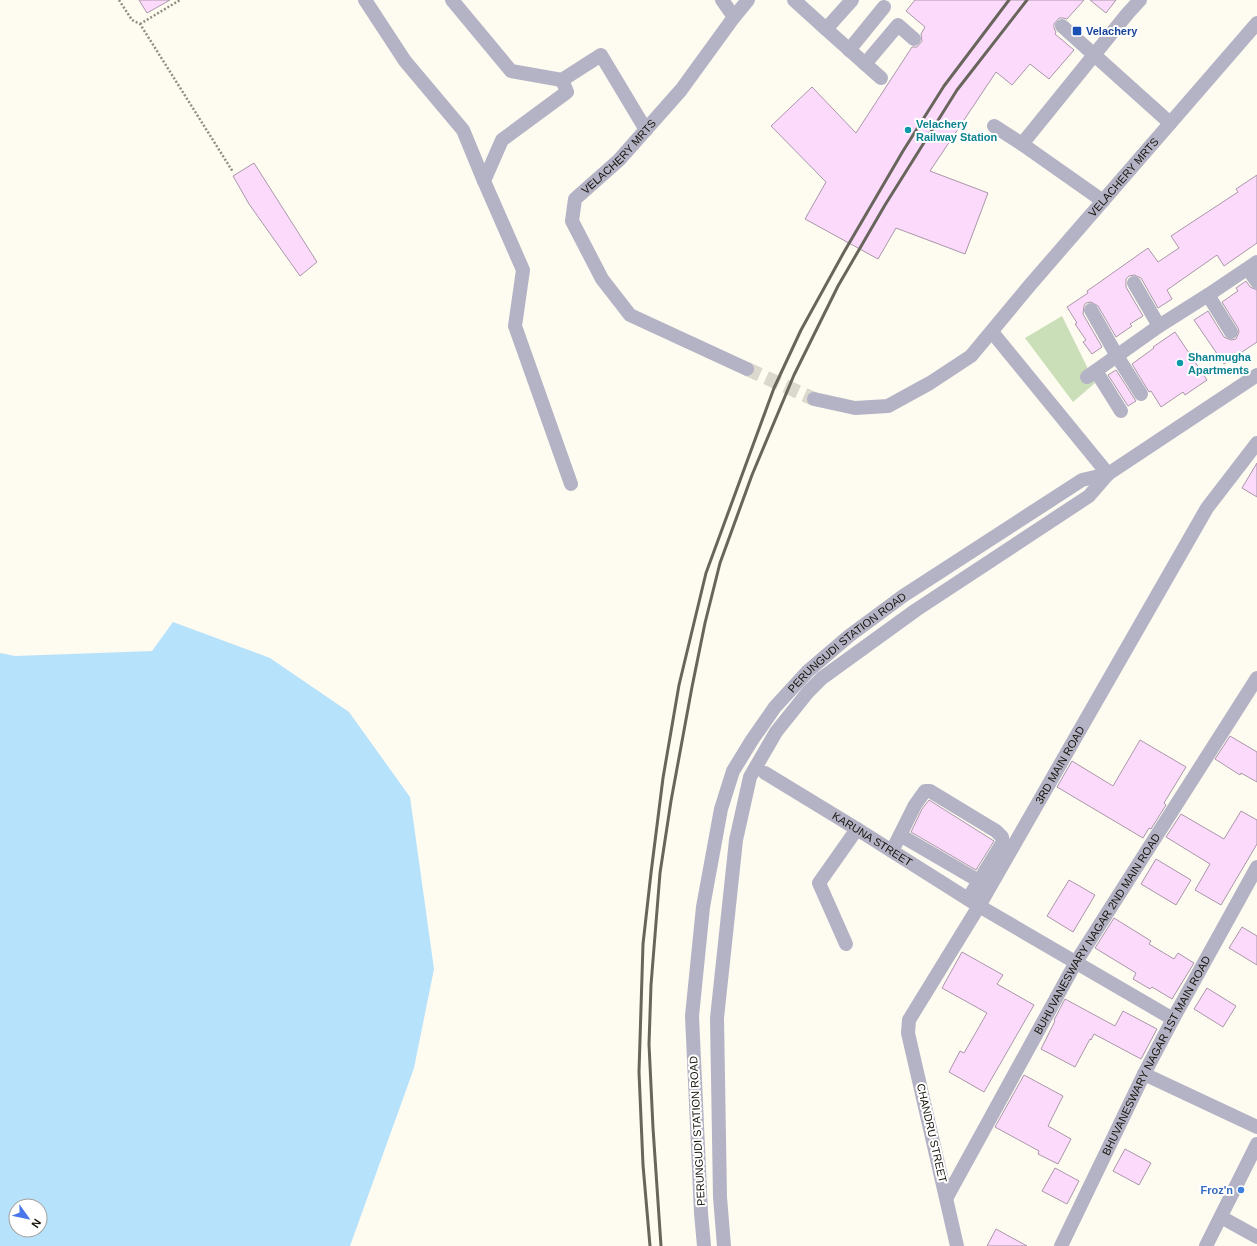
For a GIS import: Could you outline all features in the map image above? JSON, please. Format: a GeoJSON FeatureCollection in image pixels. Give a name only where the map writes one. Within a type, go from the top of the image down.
{"type":"FeatureCollection","features":[{"type":"Feature","properties":{"kind":"street"},"geometry":{"type":"LineString","coordinates":[[365,0],[405,62],[463,130],[523,270],[515,326],[571,484]]}},
{"type":"Feature","properties":{"kind":"street"},"geometry":{"type":"LineString","coordinates":[[452,0],[511,71],[562,80],[600,55],[646,130]]}},
{"type":"Feature","properties":{"kind":"street"},"geometry":{"type":"LineString","coordinates":[[722,0],[734,17]]}},
{"type":"Feature","properties":{"kind":"street","name":"VELACHERY MRTS"},"geometry":{"type":"LineString","coordinates":[[747,369],[630,315],[602,279],[572,221],[575,199],[619,160],[681,90],[748,0]]}},
{"type":"Feature","properties":{"kind":"street"},"geometry":{"type":"LineString","coordinates":[[794,0],[881,78]]}},
{"type":"Feature","properties":{"kind":"street"},"geometry":{"type":"LineString","coordinates":[[826,29],[852,0]]}},
{"type":"Feature","properties":{"kind":"street"},"geometry":{"type":"LineString","coordinates":[[1022,144],[1094,54],[1140,0]]}},
{"type":"Feature","properties":{"kind":"street"},"geometry":{"type":"LineString","coordinates":[[849,50],[884,7]]}},
{"type":"Feature","properties":{"kind":"street","name":"VELACHERY MRTS"},"geometry":{"type":"LineString","coordinates":[[814,399],[855,408],[888,406],[930,383],[971,356],[1030,285],[1257,23]]}},
{"type":"Feature","properties":{"kind":"street"},"geometry":{"type":"LineString","coordinates":[[865,64],[898,25],[914,39]]}},
{"type":"Feature","properties":{"kind":"street"},"geometry":{"type":"LineString","coordinates":[[1062,26],[1170,123]]}},
{"type":"Feature","properties":{"kind":"street"},"geometry":{"type":"LineString","coordinates":[[484,181],[502,140],[566,92],[562,80]]}},
{"type":"Feature","properties":{"kind":"street"},"geometry":{"type":"LineString","coordinates":[[994,126],[1103,201]]}},
{"type":"Feature","properties":{"kind":"street"},"geometry":{"type":"LineString","coordinates":[[1122,411],[1091,374],[1158,326],[1208,295],[1252,265],[1257,282]]}},
{"type":"Feature","properties":{"kind":"street"},"geometry":{"type":"LineString","coordinates":[[1134,283],[1158,326]]}},
{"type":"Feature","properties":{"kind":"street"},"geometry":{"type":"LineString","coordinates":[[1208,295],[1231,332]]}},
{"type":"Feature","properties":{"kind":"street"},"geometry":{"type":"LineString","coordinates":[[1091,310],[1141,394]]}},
{"type":"Feature","properties":{"kind":"street"},"geometry":{"type":"LineString","coordinates":[[992,332],[1108,474]]}},
{"type":"Feature","properties":{"kind":"street","name":"PERUNGUDI STATION ROAD"},"geometry":{"type":"LineString","coordinates":[[724,1246],[720,1197],[717,1018],[736,840],[750,777],[776,732],[808,692],[822,678],[916,610],[1090,496],[1108,474],[1257,375]]}},
{"type":"Feature","properties":{"kind":"street","name":"3RD MAIN ROAD"},"geometry":{"type":"LineString","coordinates":[[909,1020],[973,903],[1207,508],[1257,443]]}},
{"type":"Feature","properties":{"kind":"street","name":"PERUNGUDI STATION ROAD"},"geometry":{"type":"LineString","coordinates":[[704,1246],[701,1213],[692,1016],[703,907],[721,809],[733,771],[775,707],[808,671],[849,636],[904,596],[1082,480],[1108,474]]}},
{"type":"Feature","properties":{"kind":"street","name":"BUHUVANESWARY NAGAR 2ND MAIN ROAD"},"geometry":{"type":"LineString","coordinates":[[947,1197],[1076,962],[1257,678]]}},
{"type":"Feature","properties":{"kind":"street","name":"KARUNA STREET"},"geometry":{"type":"LineString","coordinates":[[765,773],[857,829],[973,903],[1173,1019]]}},
{"type":"Feature","properties":{"kind":"street"},"geometry":{"type":"LineString","coordinates":[[892,851],[915,805],[925,791],[930,791],[996,831],[1002,837],[1003,842],[979,881],[973,903]]}},
{"type":"Feature","properties":{"kind":"street"},"geometry":{"type":"LineString","coordinates":[[846,944],[819,883],[857,829]]}},
{"type":"Feature","properties":{"kind":"street"},"geometry":{"type":"LineString","coordinates":[[900,835],[979,881]]}},
{"type":"Feature","properties":{"kind":"street"},"geometry":{"type":"LineString","coordinates":[[916,866],[926,850]]}},
{"type":"Feature","properties":{"kind":"street","name":"BHUVANESWARY NAGAR 1ST MAIN ROAD"},"geometry":{"type":"LineString","coordinates":[[1061,1246],[1144,1074],[1257,867]]}},
{"type":"Feature","properties":{"kind":"street"},"geometry":{"type":"LineString","coordinates":[[950,888],[960,870]]}},
{"type":"Feature","properties":{"kind":"street","name":"CHANDRU STREET"},"geometry":{"type":"LineString","coordinates":[[909,1020],[908,1032],[957,1246]]}},
{"type":"Feature","properties":{"kind":"street"},"geometry":{"type":"LineString","coordinates":[[1144,1074],[1257,1127]]}},
{"type":"Feature","properties":{"kind":"street"},"geometry":{"type":"LineString","coordinates":[[1206,1246],[1257,1144]]}},
{"type":"Feature","properties":{"kind":"street"},"geometry":{"type":"LineString","coordinates":[[1221,1217],[1257,1237]]}},
{"type":"Feature","properties":{"kind":"path"},"geometry":{"type":"LineString","coordinates":[[119,0],[132,20],[140,24],[233,172]]}},
{"type":"Feature","properties":{"kind":"path"},"geometry":{"type":"LineString","coordinates":[[140,24],[180,0]]}},
{"type":"Feature","properties":{"kind":"green space"},"geometry":{"type":"Polygon","coordinates":[[[1062,316],[1095,383],[1073,402],[1025,338],[1062,316]]]}},
{"type":"Feature","properties":{"kind":"water"},"geometry":{"type":"Polygon","coordinates":[[[173,622],[270,658],[349,712],[410,797],[434,969],[414,1068],[350,1246],[0,1246],[0,653],[15,656],[152,651],[173,622]]]}},
{"type":"Feature","properties":{"kind":"building"},"geometry":{"type":"Polygon","coordinates":[[[139,0],[170,0],[147,13],[139,0]]]}},
{"type":"Feature","properties":{"kind":"building","name":"Velachery Railway Station"},"geometry":{"type":"Polygon","coordinates":[[[915,0],[1084,0],[1067,19],[1059,18],[1054,24],[1055,34],[1074,50],[1049,79],[1030,64],[1012,85],[996,72],[930,171],[988,193],[965,254],[896,228],[878,259],[805,219],[826,182],[771,126],[812,87],[856,133],[912,47],[917,47],[922,41],[921,34],[925,27],[906,11],[915,0]]]}},
{"type":"Feature","properties":{"kind":"building"},"geometry":{"type":"Polygon","coordinates":[[[1090,0],[1116,0],[1106,13],[1090,0]]]}},
{"type":"Feature","properties":{"kind":"building"},"geometry":{"type":"Polygon","coordinates":[[[254,163],[317,262],[300,276],[249,204],[233,176],[254,163]]]}},
{"type":"Feature","properties":{"kind":"building"},"geometry":{"type":"Polygon","coordinates":[[[1257,175],[1257,243],[1224,266],[1217,255],[1167,290],[1172,299],[1158,308],[1141,278],[1134,275],[1129,276],[1126,279],[1126,287],[1143,316],[1130,324],[1132,326],[1116,337],[1098,306],[1091,302],[1086,303],[1083,314],[1102,347],[1092,354],[1083,342],[1086,340],[1075,324],[1077,323],[1067,307],[1148,248],[1158,262],[1179,248],[1171,236],[1238,192],[1236,189],[1257,175]]]}},
{"type":"Feature","properties":{"kind":"building"},"geometry":{"type":"Polygon","coordinates":[[[1246,281],[1250,287],[1257,290],[1257,342],[1224,364],[1194,320],[1208,311],[1224,337],[1231,340],[1236,339],[1239,332],[1238,328],[1222,302],[1238,291],[1236,288],[1246,281]]]}},
{"type":"Feature","properties":{"kind":"building"},"geometry":{"type":"Polygon","coordinates":[[[1175,332],[1207,380],[1185,395],[1183,392],[1161,407],[1151,391],[1149,392],[1132,364],[1175,332]]]}},
{"type":"Feature","properties":{"kind":"building"},"geometry":{"type":"Polygon","coordinates":[[[1116,370],[1136,401],[1128,406],[1108,375],[1116,370]]]}},
{"type":"Feature","properties":{"kind":"building"},"geometry":{"type":"Polygon","coordinates":[[[1257,463],[1257,497],[1242,488],[1257,463]]]}},
{"type":"Feature","properties":{"kind":"building"},"geometry":{"type":"Polygon","coordinates":[[[1230,736],[1257,752],[1257,782],[1241,773],[1240,775],[1215,759],[1230,736]]]}},
{"type":"Feature","properties":{"kind":"building"},"geometry":{"type":"Polygon","coordinates":[[[1140,740],[1186,767],[1164,803],[1166,805],[1151,829],[1149,828],[1143,838],[1057,787],[1072,761],[1113,786],[1140,740]]]}},
{"type":"Feature","properties":{"kind":"building"},"geometry":{"type":"Polygon","coordinates":[[[929,800],[994,841],[976,870],[911,832],[922,809],[929,800]]]}},
{"type":"Feature","properties":{"kind":"building"},"geometry":{"type":"Polygon","coordinates":[[[1241,811],[1257,820],[1257,844],[1221,905],[1195,890],[1210,864],[1166,837],[1181,814],[1224,839],[1241,811]]]}},
{"type":"Feature","properties":{"kind":"building"},"geometry":{"type":"Polygon","coordinates":[[[1156,859],[1191,880],[1176,905],[1141,884],[1156,859]]]}},
{"type":"Feature","properties":{"kind":"building"},"geometry":{"type":"Polygon","coordinates":[[[1069,880],[1095,895],[1073,932],[1047,916],[1069,880]]]}},
{"type":"Feature","properties":{"kind":"building"},"geometry":{"type":"Polygon","coordinates":[[[1114,918],[1151,941],[1149,944],[1174,959],[1178,953],[1194,963],[1172,999],[1152,987],[1150,989],[1133,979],[1136,973],[1095,948],[1114,918]]]}},
{"type":"Feature","properties":{"kind":"building"},"geometry":{"type":"Polygon","coordinates":[[[1242,927],[1257,936],[1257,965],[1229,948],[1242,927]]]}},
{"type":"Feature","properties":{"kind":"building"},"geometry":{"type":"Polygon","coordinates":[[[962,952],[1003,975],[997,984],[1034,1005],[984,1092],[949,1072],[960,1051],[964,1053],[987,1013],[942,988],[962,952]]]}},
{"type":"Feature","properties":{"kind":"building"},"geometry":{"type":"Polygon","coordinates":[[[1207,988],[1236,1006],[1223,1027],[1194,1009],[1207,988]]]}},
{"type":"Feature","properties":{"kind":"building"},"geometry":{"type":"Polygon","coordinates":[[[1065,999],[1115,1026],[1123,1011],[1157,1029],[1141,1059],[1094,1034],[1075,1067],[1041,1049],[1065,999]]]}},
{"type":"Feature","properties":{"kind":"building"},"geometry":{"type":"Polygon","coordinates":[[[1024,1075],[1063,1096],[1048,1126],[1071,1139],[1058,1164],[1038,1154],[1039,1151],[995,1127],[1024,1075]]]}},
{"type":"Feature","properties":{"kind":"building"},"geometry":{"type":"Polygon","coordinates":[[[1125,1149],[1151,1163],[1139,1185],[1113,1171],[1125,1149]]]}},
{"type":"Feature","properties":{"kind":"building"},"geometry":{"type":"Polygon","coordinates":[[[1055,1168],[1079,1181],[1067,1204],[1042,1191],[1055,1168]]]}},
{"type":"Feature","properties":{"kind":"building"},"geometry":{"type":"Polygon","coordinates":[[[996,1229],[1027,1246],[987,1246],[996,1229]]]}},
{"type":"Feature","properties":{"kind":"tunnel"},"geometry":{"type":"LineString","coordinates":[[747,369],[814,399]]}},
{"type":"Feature","properties":{"kind":"railway"},"geometry":{"type":"LineString","coordinates":[[650,1246],[643,1165],[639,1072],[643,944],[663,778],[679,685],[706,573],[774,388],[801,330],[844,252],[903,151],[944,86],[1009,0]]}},
{"type":"Feature","properties":{"kind":"railway"},"geometry":{"type":"LineString","coordinates":[[661,1246],[649,1044],[651,985],[660,873],[671,801],[692,687],[705,623],[720,563],[752,475],[794,375],[838,286],[885,205],[957,90],[1027,0]]}},
{"type":"Feature","properties":{"kind":"place","name":"Velachery"},"geometry":{"type":"Point","coordinates":[1077,31]}},
{"type":"Feature","properties":{"kind":"place","name":"Velachery Railway Station"},"geometry":{"type":"Point","coordinates":[908,130]}},
{"type":"Feature","properties":{"kind":"place","name":"Shanmugha Apartments"},"geometry":{"type":"Point","coordinates":[1180,363]}},
{"type":"Feature","properties":{"kind":"place","name":"Froz'n"},"geometry":{"type":"Point","coordinates":[1241,1190]}}]}
